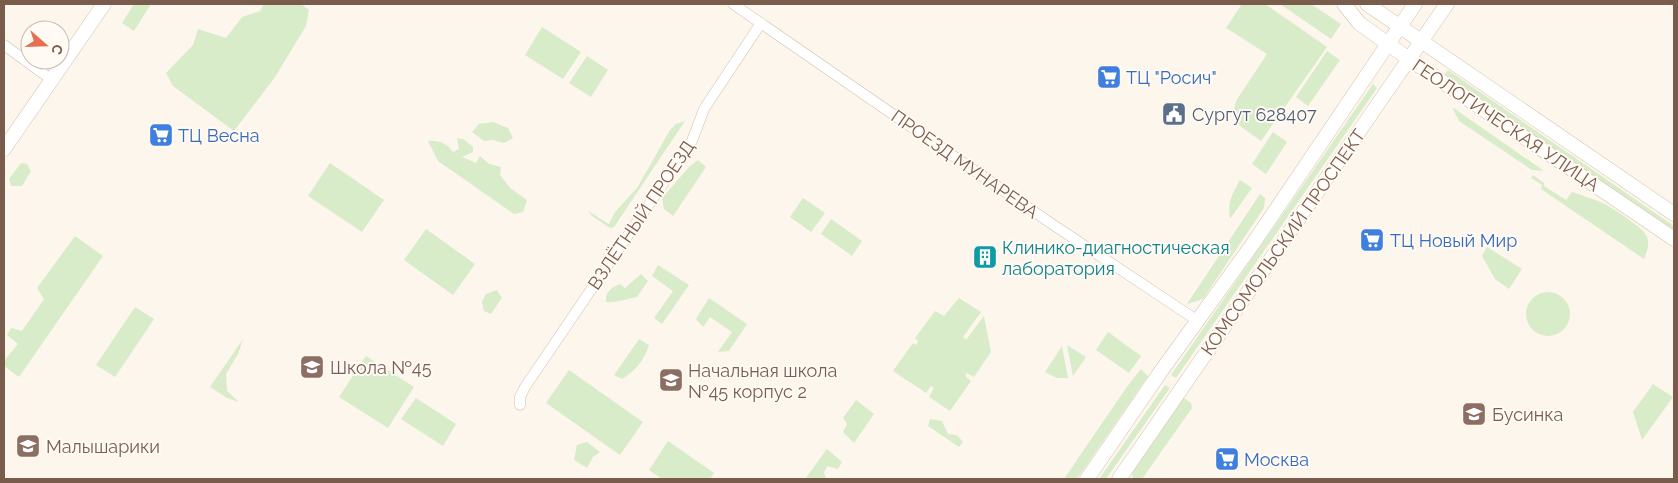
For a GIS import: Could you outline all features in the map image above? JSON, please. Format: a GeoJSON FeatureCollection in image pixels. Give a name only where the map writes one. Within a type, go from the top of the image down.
{"type":"FeatureCollection","features":[{"type":"Feature","properties":{"kind":"main road"},"geometry":{"type":"LineString","coordinates":[[4,149],[104,4]]}},
{"type":"Feature","properties":{"kind":"main road","name":"ГЕОЛОГИЧЕСКАЯ УЛИЦА"},"geometry":{"type":"LineString","coordinates":[[1344,4],[1359,22],[1409,59],[1674,239]]}},
{"type":"Feature","properties":{"kind":"main road","name":"ГЕОЛОГИЧЕСКАЯ УЛИЦА"},"geometry":{"type":"LineString","coordinates":[[1367,4],[1674,214]]}},
{"type":"Feature","properties":{"kind":"main road","name":"КОМСОМОЛЬСКИЙ ПРОСПЕКТ"},"geometry":{"type":"LineString","coordinates":[[1087,479],[1268,220],[1415,4]]}},
{"type":"Feature","properties":{"kind":"main road","name":"КОМСОМОЛЬСКИЙ ПРОСПЕКТ"},"geometry":{"type":"LineString","coordinates":[[1119,479],[1447,4]]}},
{"type":"Feature","properties":{"kind":"street","name":"ПРОЕЗД МУНАРЕВА"},"geometry":{"type":"LineString","coordinates":[[733,4],[1052,224],[1198,321]]}},
{"type":"Feature","properties":{"kind":"street","name":"ВЗЛЁТНЫЙ ПРОЕЗД"},"geometry":{"type":"LineString","coordinates":[[520,405],[520,397],[525,387],[692,141],[704,109],[761,23]]}},
{"type":"Feature","properties":{"kind":"street"},"geometry":{"type":"LineString","coordinates":[[4,45],[52,80]]}},
{"type":"Feature","properties":{"kind":"green space"},"geometry":{"type":"Polygon","coordinates":[[[134,4],[151,4],[134,31],[122,23],[134,4]]]}},
{"type":"Feature","properties":{"kind":"green space"},"geometry":{"type":"Polygon","coordinates":[[[264,4],[301,4],[309,10],[306,26],[275,77],[234,131],[173,86],[166,73],[193,45],[198,29],[226,38],[242,17],[260,11],[264,4]]]}},
{"type":"Feature","properties":{"kind":"green space"},"geometry":{"type":"Polygon","coordinates":[[[1242,4],[1265,4],[1327,47],[1261,141],[1240,126],[1233,114],[1236,101],[1267,54],[1226,28],[1242,4]]]}},
{"type":"Feature","properties":{"kind":"green space"},"geometry":{"type":"Polygon","coordinates":[[[1280,4],[1311,4],[1341,24],[1331,39],[1280,4]]]}},
{"type":"Feature","properties":{"kind":"green space"},"geometry":{"type":"Polygon","coordinates":[[[542,27],[581,52],[563,79],[525,55],[542,27]]]}},
{"type":"Feature","properties":{"kind":"green space"},"geometry":{"type":"Polygon","coordinates":[[[1327,51],[1340,60],[1308,106],[1296,97],[1327,51]]]}},
{"type":"Feature","properties":{"kind":"green space"},"geometry":{"type":"Polygon","coordinates":[[[587,56],[608,70],[591,97],[569,83],[587,56]]]}},
{"type":"Feature","properties":{"kind":"green space"},"geometry":{"type":"Polygon","coordinates":[[[1448,70],[1674,226],[1674,231],[1445,74],[1448,70]]]}},
{"type":"Feature","properties":{"kind":"green space"},"geometry":{"type":"Polygon","coordinates":[[[1373,84],[1377,88],[1176,378],[1171,375],[1373,84]]]}},
{"type":"Feature","properties":{"kind":"green space"},"geometry":{"type":"Polygon","coordinates":[[[1452,107],[1544,171],[1532,170],[1459,121],[1452,107]]]}},
{"type":"Feature","properties":{"kind":"green space"},"geometry":{"type":"Polygon","coordinates":[[[685,121],[614,227],[610,228],[592,216],[588,211],[609,224],[615,212],[637,188],[670,130],[676,124],[685,121]]]}},
{"type":"Feature","properties":{"kind":"green space"},"geometry":{"type":"Polygon","coordinates":[[[493,122],[508,128],[513,138],[504,143],[493,140],[484,141],[472,132],[479,124],[493,122]]]}},
{"type":"Feature","properties":{"kind":"green space"},"geometry":{"type":"Polygon","coordinates":[[[1273,132],[1287,142],[1266,174],[1252,164],[1273,132]]]}},
{"type":"Feature","properties":{"kind":"green space"},"geometry":{"type":"Polygon","coordinates":[[[457,138],[463,139],[473,147],[473,152],[462,157],[476,163],[480,156],[489,164],[501,167],[500,175],[510,188],[527,200],[523,212],[514,214],[438,161],[428,141],[442,143],[453,152],[459,149],[457,138]]]}},
{"type":"Feature","properties":{"kind":"green space"},"geometry":{"type":"Polygon","coordinates":[[[698,160],[706,167],[673,216],[664,209],[662,198],[689,167],[698,160]]]}},
{"type":"Feature","properties":{"kind":"green space"},"geometry":{"type":"Polygon","coordinates":[[[21,163],[27,164],[31,171],[22,186],[11,186],[9,179],[21,163]]]}},
{"type":"Feature","properties":{"kind":"green space"},"geometry":{"type":"Polygon","coordinates":[[[330,163],[384,200],[362,232],[308,196],[330,163]]]}},
{"type":"Feature","properties":{"kind":"green space"},"geometry":{"type":"Polygon","coordinates":[[[1533,175],[1544,183],[1544,186],[1566,200],[1572,192],[1605,204],[1635,224],[1645,233],[1648,240],[1648,248],[1644,259],[1541,189],[1542,185],[1531,178],[1533,175]]]}},
{"type":"Feature","properties":{"kind":"green space"},"geometry":{"type":"Polygon","coordinates":[[[1240,180],[1252,188],[1230,219],[1229,208],[1231,199],[1240,180]]]}},
{"type":"Feature","properties":{"kind":"green space"},"geometry":{"type":"Polygon","coordinates":[[[1260,194],[1265,198],[1264,208],[1203,299],[1187,304],[1260,194]]]}},
{"type":"Feature","properties":{"kind":"green space"},"geometry":{"type":"Polygon","coordinates":[[[803,198],[825,213],[811,232],[790,217],[803,198]]]}},
{"type":"Feature","properties":{"kind":"green space"},"geometry":{"type":"Polygon","coordinates":[[[831,219],[862,241],[852,256],[821,234],[831,219]]]}},
{"type":"Feature","properties":{"kind":"green space"},"geometry":{"type":"Polygon","coordinates":[[[426,229],[475,264],[453,295],[404,260],[426,229]]]}},
{"type":"Feature","properties":{"kind":"green space"},"geometry":{"type":"Polygon","coordinates":[[[75,236],[103,256],[19,377],[4,366],[4,361],[18,344],[7,335],[11,328],[22,331],[44,299],[37,288],[75,236]]]}},
{"type":"Feature","properties":{"kind":"green space"},"geometry":{"type":"Polygon","coordinates":[[[1487,247],[1522,269],[1509,289],[1495,279],[1482,256],[1487,247]]]}},
{"type":"Feature","properties":{"kind":"green space"},"geometry":{"type":"Polygon","coordinates":[[[658,265],[689,285],[662,324],[654,318],[673,291],[652,276],[658,265]]]}},
{"type":"Feature","properties":{"kind":"green space"},"geometry":{"type":"Polygon","coordinates":[[[641,274],[648,281],[637,297],[606,302],[607,295],[612,288],[620,284],[625,288],[641,274]]]}},
{"type":"Feature","properties":{"kind":"green space"},"geometry":{"type":"Polygon","coordinates":[[[497,290],[502,298],[491,314],[484,311],[482,302],[486,294],[497,290]]]}},
{"type":"Feature","properties":{"kind":"green space"},"geometry":{"type":"Polygon","coordinates":[[[1548,292],[1560,296],[1566,302],[1570,314],[1566,326],[1560,332],[1548,336],[1536,332],[1530,326],[1526,314],[1530,302],[1536,296],[1548,292]]]}},
{"type":"Feature","properties":{"kind":"green space"},"geometry":{"type":"Polygon","coordinates":[[[709,298],[747,324],[729,351],[718,352],[732,332],[710,317],[703,327],[696,319],[709,298]]]}},
{"type":"Feature","properties":{"kind":"green space"},"geometry":{"type":"Polygon","coordinates":[[[959,298],[981,312],[963,337],[966,340],[984,316],[991,352],[974,377],[967,373],[965,376],[971,381],[950,411],[929,397],[934,388],[931,386],[926,393],[893,371],[913,343],[916,345],[918,341],[915,338],[935,311],[944,316],[959,298]]]}},
{"type":"Feature","properties":{"kind":"green space"},"geometry":{"type":"Polygon","coordinates":[[[135,307],[154,319],[115,377],[96,365],[135,307]]]}},
{"type":"Feature","properties":{"kind":"green space"},"geometry":{"type":"Polygon","coordinates":[[[1108,332],[1141,356],[1129,373],[1096,350],[1108,332]]]}},
{"type":"Feature","properties":{"kind":"green space"},"geometry":{"type":"Polygon","coordinates":[[[243,339],[238,354],[226,374],[227,391],[239,402],[227,398],[210,387],[243,339]]]}},
{"type":"Feature","properties":{"kind":"green space"},"geometry":{"type":"Polygon","coordinates":[[[639,339],[649,345],[642,361],[631,373],[622,379],[614,375],[639,339]]]}},
{"type":"Feature","properties":{"kind":"green space"},"geometry":{"type":"Polygon","coordinates":[[[1067,345],[1086,357],[1073,376],[1067,345]]]}},
{"type":"Feature","properties":{"kind":"green space"},"geometry":{"type":"Polygon","coordinates":[[[1062,346],[1068,378],[1057,378],[1045,372],[1062,346]]]}},
{"type":"Feature","properties":{"kind":"green space"},"geometry":{"type":"Polygon","coordinates":[[[366,356],[414,387],[388,428],[339,397],[366,356]]]}},
{"type":"Feature","properties":{"kind":"green space"},"geometry":{"type":"Polygon","coordinates":[[[1141,369],[1148,376],[1077,479],[1064,479],[1126,388],[1141,369]]]}},
{"type":"Feature","properties":{"kind":"green space"},"geometry":{"type":"Polygon","coordinates":[[[569,370],[643,422],[620,455],[546,403],[569,370]]]}},
{"type":"Feature","properties":{"kind":"green space"},"geometry":{"type":"Polygon","coordinates":[[[1653,384],[1673,397],[1642,440],[1633,412],[1653,384]]]}},
{"type":"Feature","properties":{"kind":"green space"},"geometry":{"type":"Polygon","coordinates":[[[1165,385],[1170,388],[1106,479],[1099,479],[1165,385]]]}},
{"type":"Feature","properties":{"kind":"green space"},"geometry":{"type":"Polygon","coordinates":[[[416,398],[456,424],[443,446],[401,419],[416,398]]]}},
{"type":"Feature","properties":{"kind":"green space"},"geometry":{"type":"Polygon","coordinates":[[[1184,398],[1191,403],[1192,408],[1142,479],[1133,479],[1132,473],[1184,398]]]}},
{"type":"Feature","properties":{"kind":"green space"},"geometry":{"type":"Polygon","coordinates":[[[856,400],[874,414],[854,443],[843,432],[847,424],[843,418],[856,400]]]}},
{"type":"Feature","properties":{"kind":"green space"},"geometry":{"type":"Polygon","coordinates":[[[930,419],[942,421],[948,434],[957,435],[963,442],[959,447],[928,426],[930,419]]]}},
{"type":"Feature","properties":{"kind":"green space"},"geometry":{"type":"Polygon","coordinates":[[[668,441],[714,473],[710,479],[662,479],[649,470],[668,441]]]}},
{"type":"Feature","properties":{"kind":"green space"},"geometry":{"type":"Polygon","coordinates":[[[587,442],[600,452],[593,457],[587,468],[574,460],[577,445],[587,442]]]}},
{"type":"Feature","properties":{"kind":"green space"},"geometry":{"type":"Polygon","coordinates":[[[827,449],[842,462],[838,469],[827,466],[824,473],[826,478],[805,479],[827,449]]]}},
{"type":"Feature","properties":{"kind":"place","name":"ТЦ \"Росич\""},"geometry":{"type":"Point","coordinates":[1109,77]}},
{"type":"Feature","properties":{"kind":"place","name":"Сургут 628407"},"geometry":{"type":"Point","coordinates":[1174,114]}},
{"type":"Feature","properties":{"kind":"place","name":"ТЦ Весна"},"geometry":{"type":"Point","coordinates":[161,135]}},
{"type":"Feature","properties":{"kind":"place","name":"ТЦ Новый Мир"},"geometry":{"type":"Point","coordinates":[1372,240]}},
{"type":"Feature","properties":{"kind":"place","name":"Клинико-диагностическая лаборатория"},"geometry":{"type":"Point","coordinates":[985,257]}},
{"type":"Feature","properties":{"kind":"place","name":"Школа №45"},"geometry":{"type":"Point","coordinates":[312,367]}},
{"type":"Feature","properties":{"kind":"place","name":"Начальная школа №45 корпус 2"},"geometry":{"type":"Point","coordinates":[671,380]}},
{"type":"Feature","properties":{"kind":"place","name":"Бусинка"},"geometry":{"type":"Point","coordinates":[1474,414]}},
{"type":"Feature","properties":{"kind":"place","name":"Малышарики"},"geometry":{"type":"Point","coordinates":[28,446]}},
{"type":"Feature","properties":{"kind":"place","name":"Москва"},"geometry":{"type":"Point","coordinates":[1227,459]}}]}
